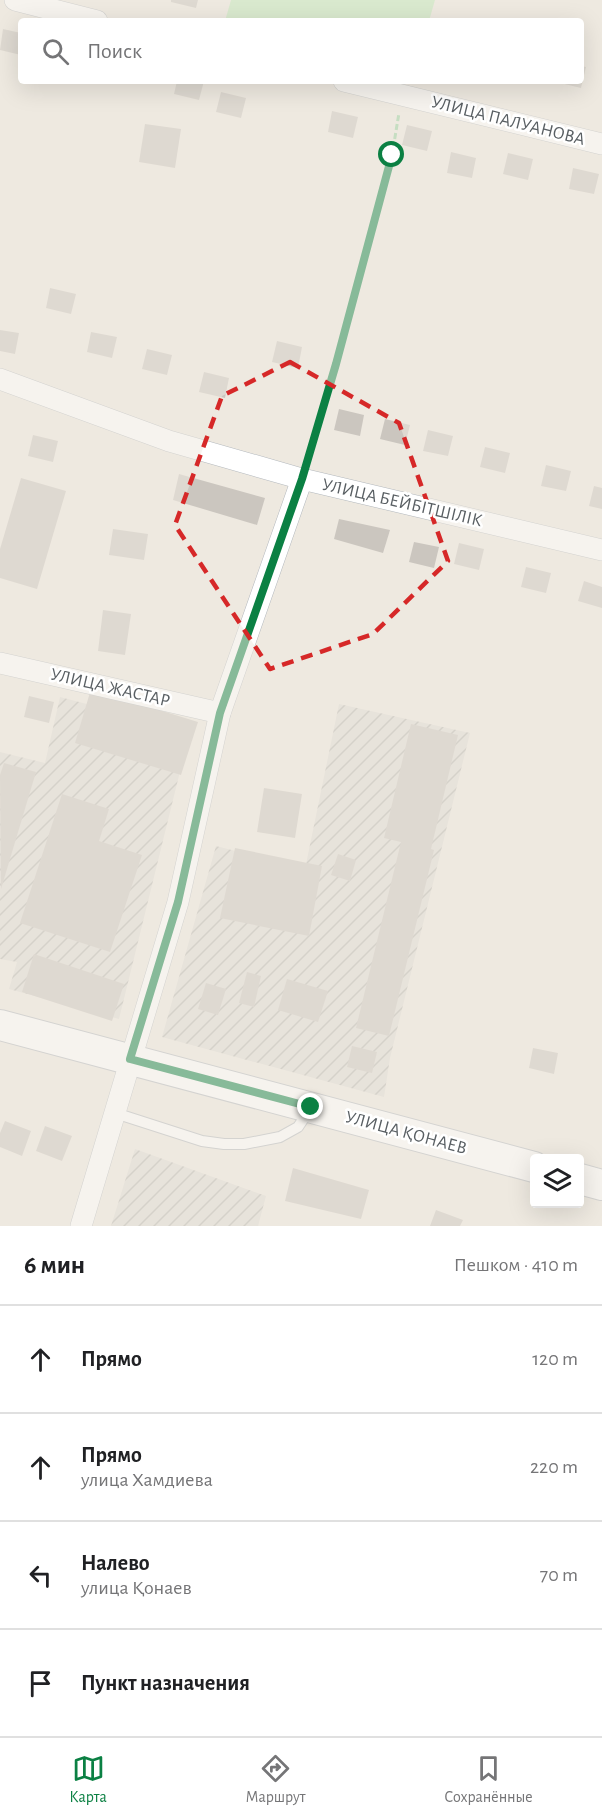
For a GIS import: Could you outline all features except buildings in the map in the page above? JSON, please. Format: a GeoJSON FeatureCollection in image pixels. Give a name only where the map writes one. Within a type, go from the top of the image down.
{"type":"FeatureCollection","features":[{"type":"Feature","properties":{"kind":"main road","name":"УЛИЦА ҚОНАЕВ"},"geometry":{"type":"LineString","coordinates":[[0,1025],[530,1166]]}},
{"type":"Feature","properties":{"kind":"main road"},"geometry":{"type":"LineString","coordinates":[[584,1180],[602,1185]]}},
{"type":"Feature","properties":{"kind":"street"},"geometry":{"type":"LineString","coordinates":[[15,0],[85,18]]}},
{"type":"Feature","properties":{"kind":"street","name":"УЛИЦА ПАЛУАНОВА"},"geometry":{"type":"LineString","coordinates":[[357,84],[602,144]]}},
{"type":"Feature","properties":{"kind":"street","name":"УЛИЦА БЕЙБІТШІЛІК"},"geometry":{"type":"LineString","coordinates":[[0,379],[169,441],[302,479],[602,550]]}},
{"type":"Feature","properties":{"kind":"street"},"geometry":{"type":"LineString","coordinates":[[81,1226],[178,902],[220,713],[302,479]]}},
{"type":"Feature","properties":{"kind":"street","name":"УЛИЦА ЖАСТАР"},"geometry":{"type":"LineString","coordinates":[[0,663],[220,713]]}},
{"type":"Feature","properties":{"kind":"lane"},"geometry":{"type":"LineString","coordinates":[[115,1113],[202,1141],[244,1144],[280,1137],[298,1127],[311,1107]]}},
{"type":"Feature","properties":{"kind":"path"},"geometry":{"type":"LineString","coordinates":[[302,479],[336,364],[392,155],[401,94]]}},
{"type":"Feature","properties":{"kind":"highlighted area"},"geometry":{"type":"Polygon","coordinates":[[[290,362],[399,423],[448,561],[373,634],[270,669],[175,525],[222,396],[290,362]]]}},
{"type":"Feature","properties":{"kind":"shaded area"},"geometry":{"type":"Polygon","coordinates":[[[60,697],[190,731],[119,1019],[9,989],[17,962],[0,959],[0,752],[45,763],[60,697]]]}},
{"type":"Feature","properties":{"kind":"shaded area"},"geometry":{"type":"Polygon","coordinates":[[[339,704],[470,733],[390,1058],[384,1097],[162,1037],[216,846],[305,869],[339,704]]]}},
{"type":"Feature","properties":{"kind":"shaded area"},"geometry":{"type":"Polygon","coordinates":[[[135,1149],[266,1196],[258,1226],[111,1226],[135,1149]]]}},
{"type":"Feature","properties":{"kind":"green space"},"geometry":{"type":"Polygon","coordinates":[[[231,0],[435,0],[430,18],[226,18],[231,0]]]}},
{"type":"Feature","properties":{"kind":"route"},"geometry":{"type":"LineString","coordinates":[[311,1107],[130,1059],[178,902],[220,713],[302,479],[336,364],[392,155]]}}]}
